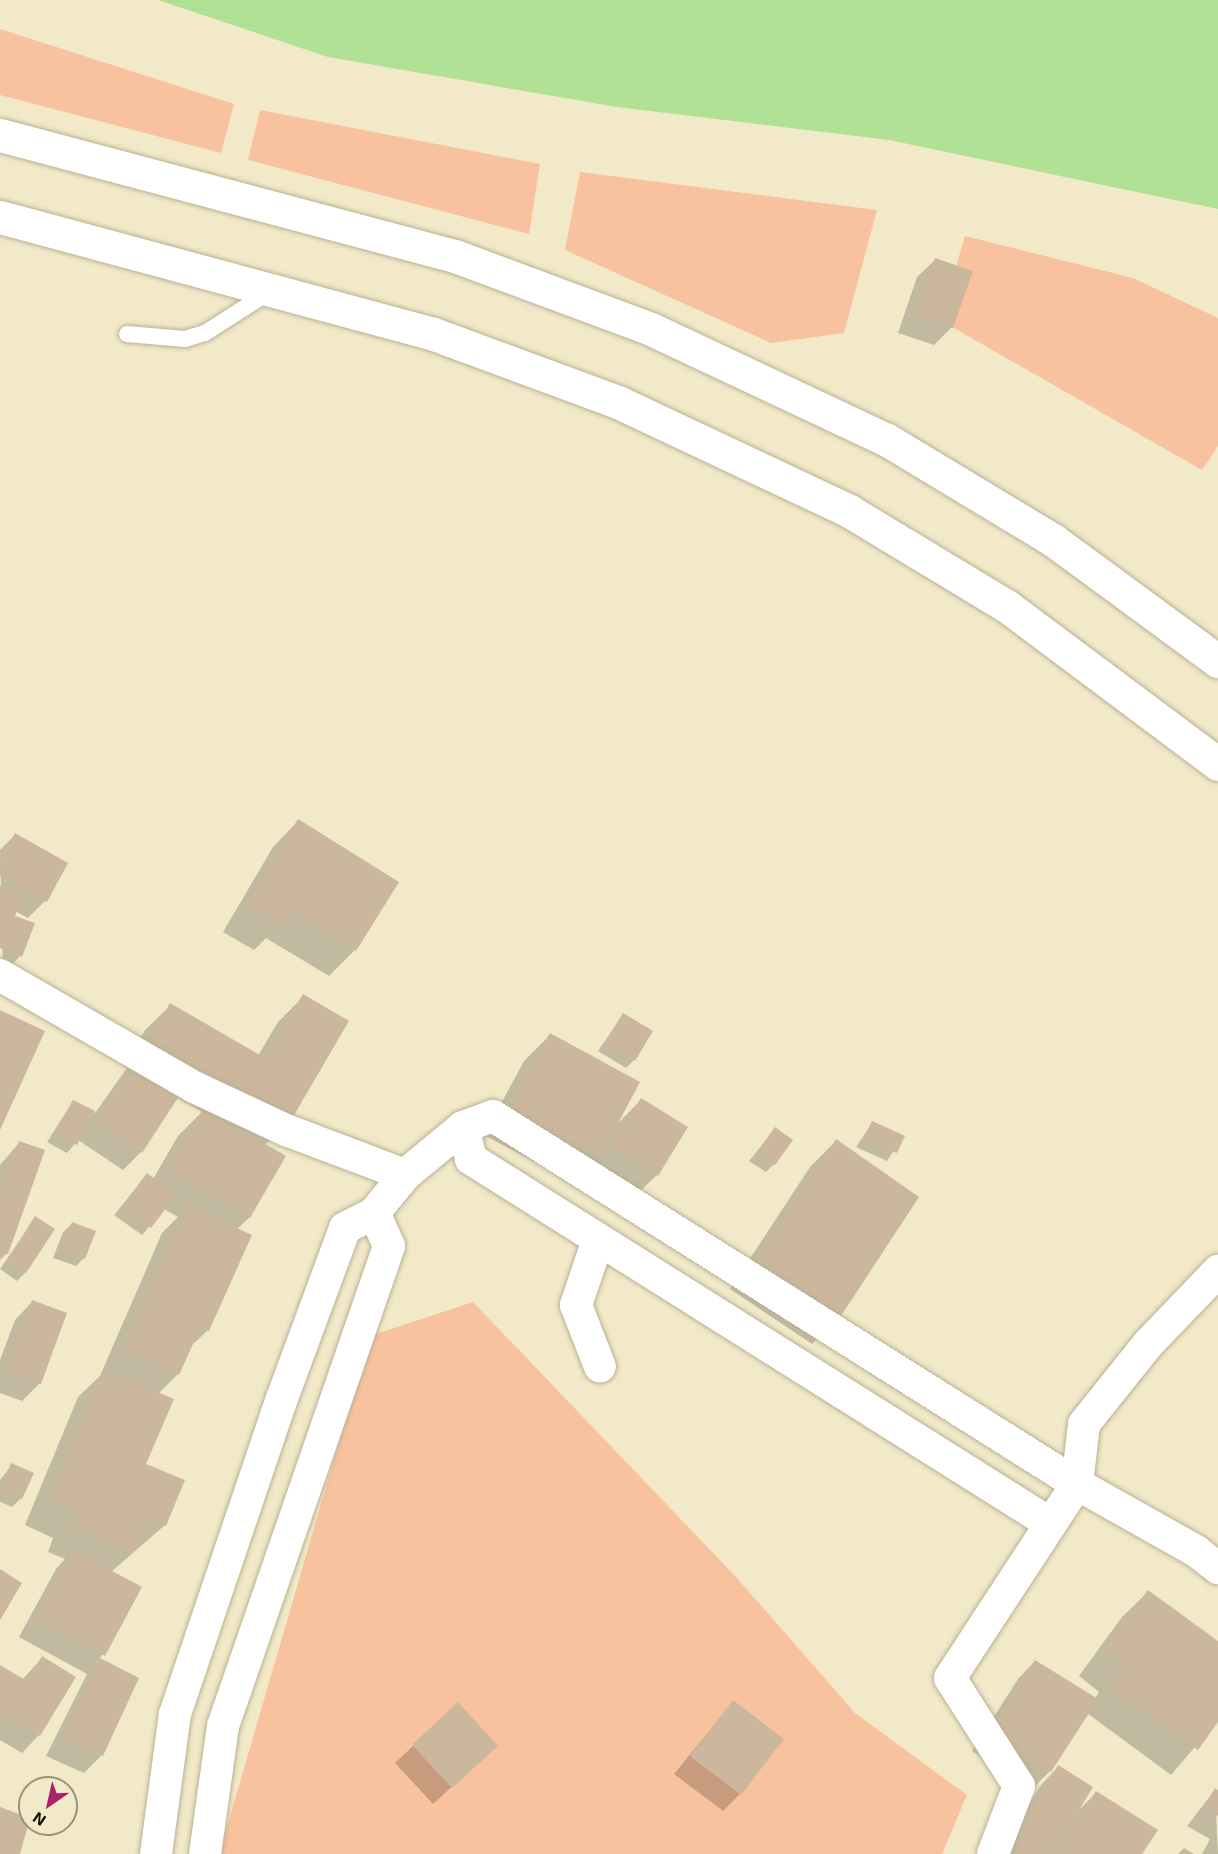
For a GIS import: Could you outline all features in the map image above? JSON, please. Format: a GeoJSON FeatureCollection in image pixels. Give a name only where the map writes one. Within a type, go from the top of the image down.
{"type":"FeatureCollection","features":[{"type":"Feature","properties":{"kind":"street"},"geometry":{"type":"LineString","coordinates":[[0,135],[455,256],[651,329],[887,440],[1053,540],[1218,661]]}},
{"type":"Feature","properties":{"kind":"street"},"geometry":{"type":"LineString","coordinates":[[0,217],[431,333],[620,403],[849,511],[1008,607],[1218,764]]}},
{"type":"Feature","properties":{"kind":"street"},"geometry":{"type":"LineString","coordinates":[[0,975],[194,1087],[286,1130],[405,1175]]}},
{"type":"Feature","properties":{"kind":"street"},"geometry":{"type":"LineString","coordinates":[[156,1854],[175,1714],[269,1435],[345,1227],[374,1213],[405,1175],[463,1126],[493,1116],[1019,1448],[1077,1484],[1196,1551],[1218,1568]]}},
{"type":"Feature","properties":{"kind":"street"},"geometry":{"type":"LineString","coordinates":[[463,1126],[471,1159],[1051,1524]]}},
{"type":"Feature","properties":{"kind":"street"},"geometry":{"type":"LineString","coordinates":[[205,1854],[223,1726],[389,1246],[374,1213]]}},
{"type":"Feature","properties":{"kind":"street"},"geometry":{"type":"LineString","coordinates":[[598,1240],[576,1305],[600,1366]]}},
{"type":"Feature","properties":{"kind":"street"},"geometry":{"type":"LineString","coordinates":[[1019,1448],[1056,1445],[1084,1424],[1149,1344],[1218,1270]]}},
{"type":"Feature","properties":{"kind":"street"},"geometry":{"type":"LineString","coordinates":[[993,1854],[1019,1786],[950,1678],[1077,1484],[1084,1424]]}},
{"type":"Feature","properties":{"kind":"lane"},"geometry":{"type":"LineString","coordinates":[[127,334],[185,339],[205,333],[272,290]]}},
{"type":"Feature","properties":{"kind":"shaded area"},"geometry":{"type":"Polygon","coordinates":[[[158,0],[1218,0],[1218,209],[889,140],[617,107],[328,57],[158,0]]]}},
{"type":"Feature","properties":{"kind":"shaded area"},"geometry":{"type":"Polygon","coordinates":[[[0,29],[234,104],[221,153],[0,95],[0,29]]]}},
{"type":"Feature","properties":{"kind":"shaded area"},"geometry":{"type":"Polygon","coordinates":[[[260,110],[540,164],[529,234],[248,160],[260,110]]]}},
{"type":"Feature","properties":{"kind":"shaded area"},"geometry":{"type":"Polygon","coordinates":[[[580,172],[877,210],[844,333],[771,343],[565,250],[580,172]]]}},
{"type":"Feature","properties":{"kind":"shaded area"},"geometry":{"type":"Polygon","coordinates":[[[965,236],[1133,278],[1218,318],[1218,446],[1202,470],[940,320],[965,236]]]}},
{"type":"Feature","properties":{"kind":"shaded area"},"geometry":{"type":"Polygon","coordinates":[[[473,1302],[737,1578],[855,1713],[967,1795],[942,1854],[219,1854],[370,1336],[473,1302]]]}},
{"type":"Feature","properties":{"kind":"building"},"geometry":{"type":"Polygon","coordinates":[[[935,258],[973,271],[953,328],[915,315],[935,258]]]}},
{"type":"Feature","properties":{"kind":"building"},"geometry":{"type":"Polygon","coordinates":[[[298,819],[399,882],[356,951],[289,910],[281,925],[248,905],[298,819]]]}},
{"type":"Feature","properties":{"kind":"building"},"geometry":{"type":"Polygon","coordinates":[[[15,833],[68,863],[47,902],[0,875],[0,860],[15,833]]]}},
{"type":"Feature","properties":{"kind":"building"},"geometry":{"type":"Polygon","coordinates":[[[0,886],[23,895],[15,916],[35,923],[22,957],[0,948],[0,886]]]}},
{"type":"Feature","properties":{"kind":"building"},"geometry":{"type":"Polygon","coordinates":[[[303,994],[349,1021],[290,1122],[149,1040],[170,1003],[265,1058],[303,994]]]}},
{"type":"Feature","properties":{"kind":"building"},"geometry":{"type":"Polygon","coordinates":[[[0,1010],[45,1031],[0,1130],[0,1010]]]}},
{"type":"Feature","properties":{"kind":"building"},"geometry":{"type":"Polygon","coordinates":[[[623,1013],[653,1031],[635,1061],[605,1042],[623,1013]]]}},
{"type":"Feature","properties":{"kind":"building"},"geometry":{"type":"Polygon","coordinates":[[[550,1033],[640,1082],[600,1157],[509,1108],[550,1033]]]}},
{"type":"Feature","properties":{"kind":"building"},"geometry":{"type":"Polygon","coordinates":[[[137,1056],[185,1087],[142,1153],[94,1121],[137,1056]]]}},
{"type":"Feature","properties":{"kind":"building"},"geometry":{"type":"Polygon","coordinates":[[[641,1098],[688,1127],[658,1176],[611,1146],[641,1098]]]}},
{"type":"Feature","properties":{"kind":"building"},"geometry":{"type":"Polygon","coordinates":[[[73,1100],[95,1111],[77,1145],[55,1133],[73,1100]]]}},
{"type":"Feature","properties":{"kind":"building"},"geometry":{"type":"Polygon","coordinates":[[[204,1108],[286,1156],[250,1218],[168,1170],[204,1108]]]}},
{"type":"Feature","properties":{"kind":"building"},"geometry":{"type":"Polygon","coordinates":[[[872,1121],[905,1136],[897,1153],[864,1139],[872,1121]]]}},
{"type":"Feature","properties":{"kind":"building"},"geometry":{"type":"Polygon","coordinates":[[[775,1127],[793,1140],[775,1165],[757,1152],[775,1127]]]}},
{"type":"Feature","properties":{"kind":"building"},"geometry":{"type":"Polygon","coordinates":[[[836,1139],[919,1197],[839,1319],[755,1263],[836,1139]]]}},
{"type":"Feature","properties":{"kind":"building"},"geometry":{"type":"Polygon","coordinates":[[[19,1141],[45,1150],[8,1254],[0,1251],[0,1194],[19,1141]]]}},
{"type":"Feature","properties":{"kind":"building"},"geometry":{"type":"Polygon","coordinates":[[[147,1173],[176,1195],[151,1228],[122,1206],[147,1173]]]}},
{"type":"Feature","properties":{"kind":"building"},"geometry":{"type":"Polygon","coordinates":[[[188,1205],[252,1235],[209,1331],[201,1326],[179,1375],[123,1349],[188,1205]]]}},
{"type":"Feature","properties":{"kind":"building"},"geometry":{"type":"Polygon","coordinates":[[[35,1216],[55,1229],[26,1273],[7,1261],[35,1216]]]}},
{"type":"Feature","properties":{"kind":"building"},"geometry":{"type":"Polygon","coordinates":[[[72,1222],[96,1231],[85,1259],[61,1250],[72,1222]]]}},
{"type":"Feature","properties":{"kind":"building"},"geometry":{"type":"Polygon","coordinates":[[[32,1300],[67,1313],[41,1384],[6,1371],[32,1300]]]}},
{"type":"Feature","properties":{"kind":"building"},"geometry":{"type":"Polygon","coordinates":[[[104,1370],[174,1399],[146,1464],[185,1480],[166,1526],[147,1518],[134,1552],[72,1526],[78,1512],[49,1499],[104,1370]]]}},
{"type":"Feature","properties":{"kind":"building"},"geometry":{"type":"Polygon","coordinates":[[[11,1463],[34,1473],[22,1499],[0,1490],[11,1463]]]}},
{"type":"Feature","properties":{"kind":"building"},"geometry":{"type":"Polygon","coordinates":[[[73,1550],[142,1587],[105,1656],[35,1619],[73,1550]]]}},
{"type":"Feature","properties":{"kind":"building"},"geometry":{"type":"Polygon","coordinates":[[[0,1569],[22,1583],[0,1620],[0,1569]]]}},
{"type":"Feature","properties":{"kind":"building"},"geometry":{"type":"Polygon","coordinates":[[[1148,1590],[1218,1641],[1218,1722],[1198,1750],[1110,1686],[1124,1665],[1104,1650],[1148,1590]]]}},
{"type":"Feature","properties":{"kind":"building"},"geometry":{"type":"Polygon","coordinates":[[[42,1656],[76,1677],[40,1736],[0,1712],[0,1665],[27,1681],[42,1656]]]}},
{"type":"Feature","properties":{"kind":"building"},"geometry":{"type":"Polygon","coordinates":[[[100,1658],[139,1678],[103,1756],[63,1738],[100,1658]]]}},
{"type":"Feature","properties":{"kind":"building"},"geometry":{"type":"Polygon","coordinates":[[[1035,1660],[1098,1699],[1051,1772],[989,1733],[1035,1660]]]}},
{"type":"Feature","properties":{"kind":"building"},"geometry":{"type":"Polygon","coordinates":[[[733,1700],[784,1739],[741,1795],[690,1756],[733,1700]]]}},
{"type":"Feature","properties":{"kind":"building"},"geometry":{"type":"Polygon","coordinates":[[[458,1702],[498,1746],[452,1788],[412,1745],[458,1702]]]}},
{"type":"Feature","properties":{"kind":"building"},"geometry":{"type":"Polygon","coordinates":[[[1058,1765],[1093,1787],[1052,1854],[1003,1854],[1058,1765]]]}},
{"type":"Feature","properties":{"kind":"building"},"geometry":{"type":"Polygon","coordinates":[[[1215,1788],[1218,1790],[1218,1816],[1203,1808],[1215,1788]]]}},
{"type":"Feature","properties":{"kind":"building"},"geometry":{"type":"Polygon","coordinates":[[[1096,1791],[1158,1830],[1142,1854],[1056,1854],[1096,1791]]]}},
{"type":"Feature","properties":{"kind":"building"},"geometry":{"type":"Polygon","coordinates":[[[0,1807],[18,1814],[18,1836],[25,1836],[20,1854],[0,1854],[0,1807]]]}}]}
